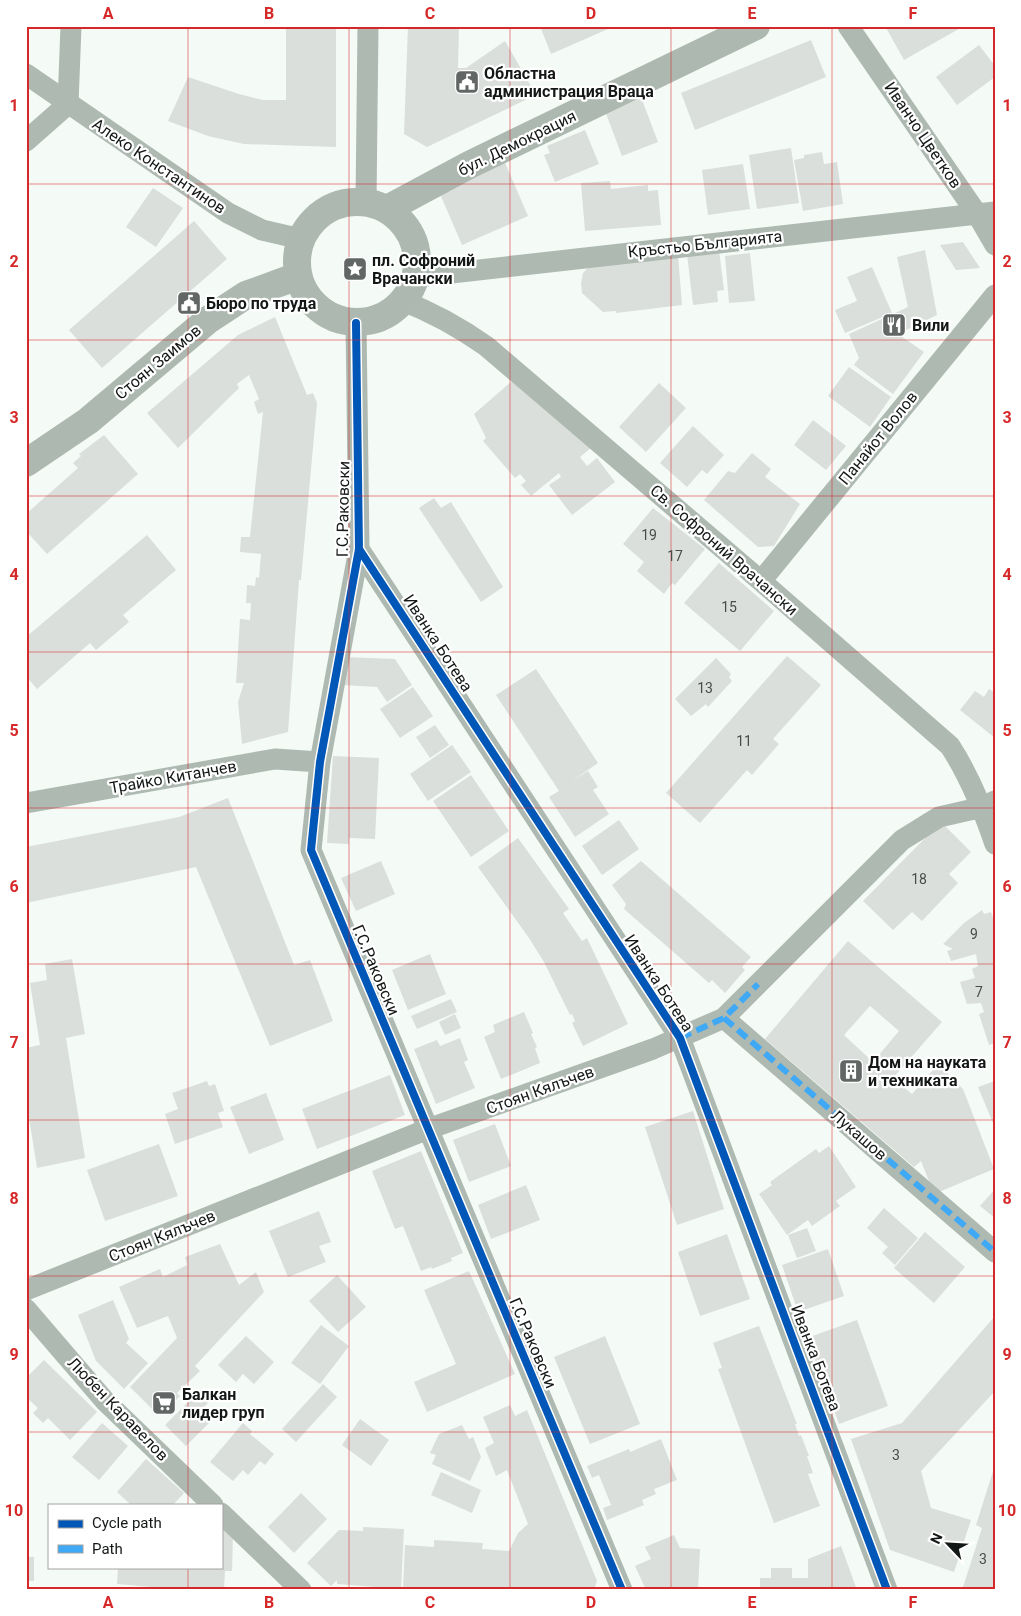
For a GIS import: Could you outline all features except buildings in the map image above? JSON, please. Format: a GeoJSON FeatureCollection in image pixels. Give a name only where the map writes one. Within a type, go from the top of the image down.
{"type":"FeatureCollection","features":[{"type":"Feature","properties":{"kind":"street"},"geometry":{"type":"LineString","coordinates":[[26,141],[68,104],[70,26]]}},
{"type":"Feature","properties":{"kind":"street"},"geometry":{"type":"LineString","coordinates":[[368,26],[377,206]]}},
{"type":"Feature","properties":{"kind":"street","name":"бул. Демокрация"},"geometry":{"type":"LineString","coordinates":[[377,206],[469,165],[756,26]]}},
{"type":"Feature","properties":{"kind":"street","name":"Иванчо Цветков"},"geometry":{"type":"LineString","coordinates":[[848,26],[986,213],[995,245]]}},
{"type":"Feature","properties":{"kind":"street","name":"Алеко Константинов"},"geometry":{"type":"LineString","coordinates":[[26,74],[228,213],[262,230],[302,239]]}},
{"type":"Feature","properties":{"kind":"street"},"geometry":{"type":"LineString","coordinates":[[344,203],[377,206],[400,218],[410,231],[416,246],[418,262],[416,277],[403,301],[382,317],[356,323],[340,320],[325,314],[313,304],[304,291],[298,276],[298,251],[302,239],[312,222],[326,210],[344,203]]}},
{"type":"Feature","properties":{"kind":"street","name":"Кръстьо Българията"},"geometry":{"type":"LineString","coordinates":[[416,277],[986,213]]}},
{"type":"Feature","properties":{"kind":"street","name":"Стоян Заимов"},"geometry":{"type":"LineString","coordinates":[[26,463],[88,421],[208,320],[246,295],[298,276]]}},
{"type":"Feature","properties":{"kind":"street","name":"Панайот Волов"},"geometry":{"type":"LineString","coordinates":[[761,581],[995,295]]}},
{"type":"Feature","properties":{"kind":"street","name":"Св. Софроний Врачански"},"geometry":{"type":"LineString","coordinates":[[403,301],[436,313],[457,325],[486,346],[761,581],[950,746],[989,804],[995,844]]}},
{"type":"Feature","properties":{"kind":"street","name":"Г.С.Раковски"},"geometry":{"type":"LineString","coordinates":[[356,323],[359,549],[320,762],[310,850],[622,1590]]}},
{"type":"Feature","properties":{"kind":"street","name":"Иванка Ботева"},"geometry":{"type":"LineString","coordinates":[[359,549],[680,1038],[887,1590]]}},
{"type":"Feature","properties":{"kind":"street","name":"Трайко Китанчев"},"geometry":{"type":"LineString","coordinates":[[26,803],[275,758],[320,762]]}},
{"type":"Feature","properties":{"kind":"street","name":"Стоян Кялъчев"},"geometry":{"type":"LineString","coordinates":[[26,1290],[428,1129],[680,1038],[724,1018],[902,840],[939,817],[989,804]]}},
{"type":"Feature","properties":{"kind":"street","name":"Лукашов"},"geometry":{"type":"LineString","coordinates":[[724,1018],[995,1252]]}},
{"type":"Feature","properties":{"kind":"street","name":"Любен Каравелов"},"geometry":{"type":"LineString","coordinates":[[26,1309],[105,1401],[212,1504]]}},
{"type":"Feature","properties":{"kind":"street"},"geometry":{"type":"LineString","coordinates":[[222,1514],[301,1590]]}},
{"type":"Feature","properties":{"kind":"marked path"},"geometry":{"type":"LineString","coordinates":[[680,1038],[724,1018],[758,984]]}},
{"type":"Feature","properties":{"kind":"marked path"},"geometry":{"type":"LineString","coordinates":[[724,1018],[995,1252]]}},
{"type":"Feature","properties":{"kind":"cycle path"},"geometry":{"type":"LineString","coordinates":[[356,323],[359,549],[320,762],[311,850],[622,1590]]}},
{"type":"Feature","properties":{"kind":"cycle path"},"geometry":{"type":"LineString","coordinates":[[359,549],[680,1038],[887,1590]]}},
{"type":"Feature","properties":{"kind":"place","name":"Областна администрация Враца"},"geometry":{"type":"Point","coordinates":[467,82]}},
{"type":"Feature","properties":{"kind":"place","name":"пл. Софроний Врачански"},"geometry":{"type":"Point","coordinates":[355,269]}},
{"type":"Feature","properties":{"kind":"place","name":"Бюро по труда"},"geometry":{"type":"Point","coordinates":[189,303]}},
{"type":"Feature","properties":{"kind":"place","name":"Вили"},"geometry":{"type":"Point","coordinates":[894,325]}},
{"type":"Feature","properties":{"kind":"place","name":"Дом на науката и техниката"},"geometry":{"type":"Point","coordinates":[851,1071]}},
{"type":"Feature","properties":{"kind":"place","name":"Балкан лидер груп"},"geometry":{"type":"Point","coordinates":[164,1403]}}]}
